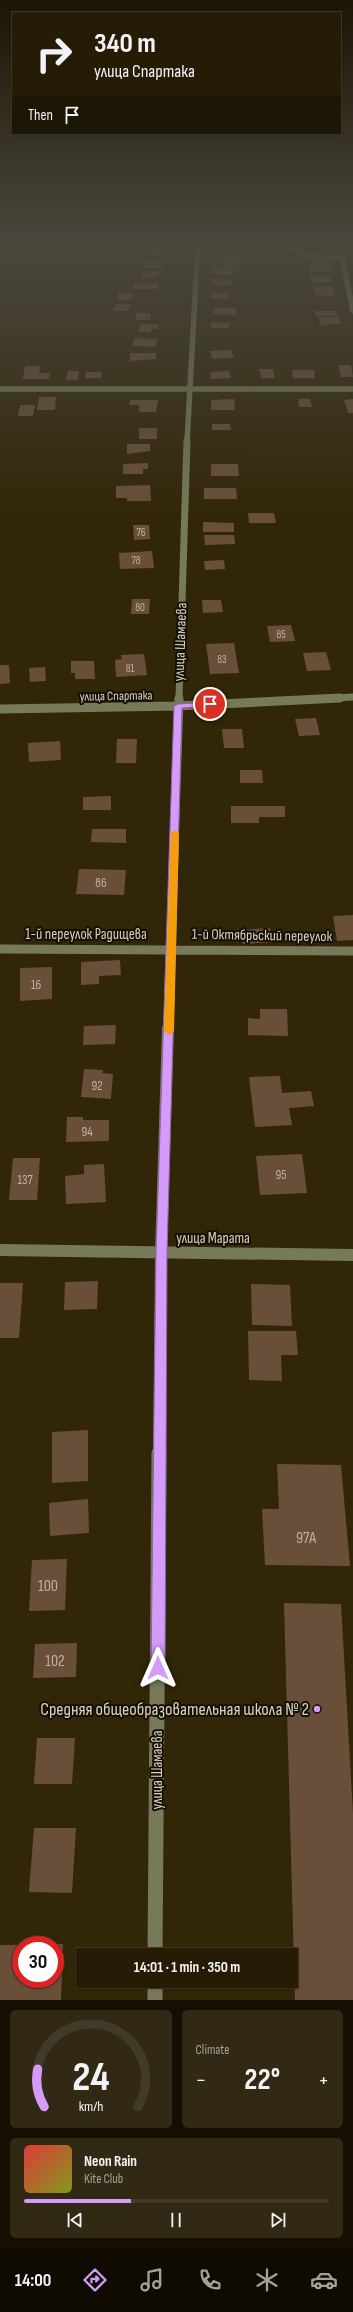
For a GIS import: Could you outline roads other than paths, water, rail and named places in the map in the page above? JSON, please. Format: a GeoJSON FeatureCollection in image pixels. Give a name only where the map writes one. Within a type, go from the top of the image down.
{"type":"FeatureCollection","features":[{"type":"Feature","properties":{"kind":"street","name":"улица Шамаева"},"geometry":{"type":"LineString","coordinates":[[155,1948],[161,1253],[172,949],[178,706],[189,389],[192,335]]}},
{"type":"Feature","properties":{"kind":"street"},"geometry":{"type":"LineString","coordinates":[[0,389],[353,390]]}},
{"type":"Feature","properties":{"kind":"street","name":"улица Спартака"},"geometry":{"type":"LineString","coordinates":[[0,709],[178,706],[353,697]]}},
{"type":"Feature","properties":{"kind":"street","name":"1-й переулок Радищева"},"geometry":{"type":"LineString","coordinates":[[0,949],[172,949]]}},
{"type":"Feature","properties":{"kind":"street","name":"1-й Октябрьский переулок"},"geometry":{"type":"LineString","coordinates":[[172,949],[353,951]]}},
{"type":"Feature","properties":{"kind":"street","name":"улица Марата"},"geometry":{"type":"LineString","coordinates":[[0,1250],[353,1255]]}},
{"type":"Feature","properties":{"kind":"street"},"geometry":{"type":"LineString","coordinates":[[155,1988],[155,2000]]}},
{"type":"Feature","properties":{"kind":"place","name":"Средняя общеобразовательная школа № 2"},"geometry":{"type":"Point","coordinates":[317,1709]}}]}
